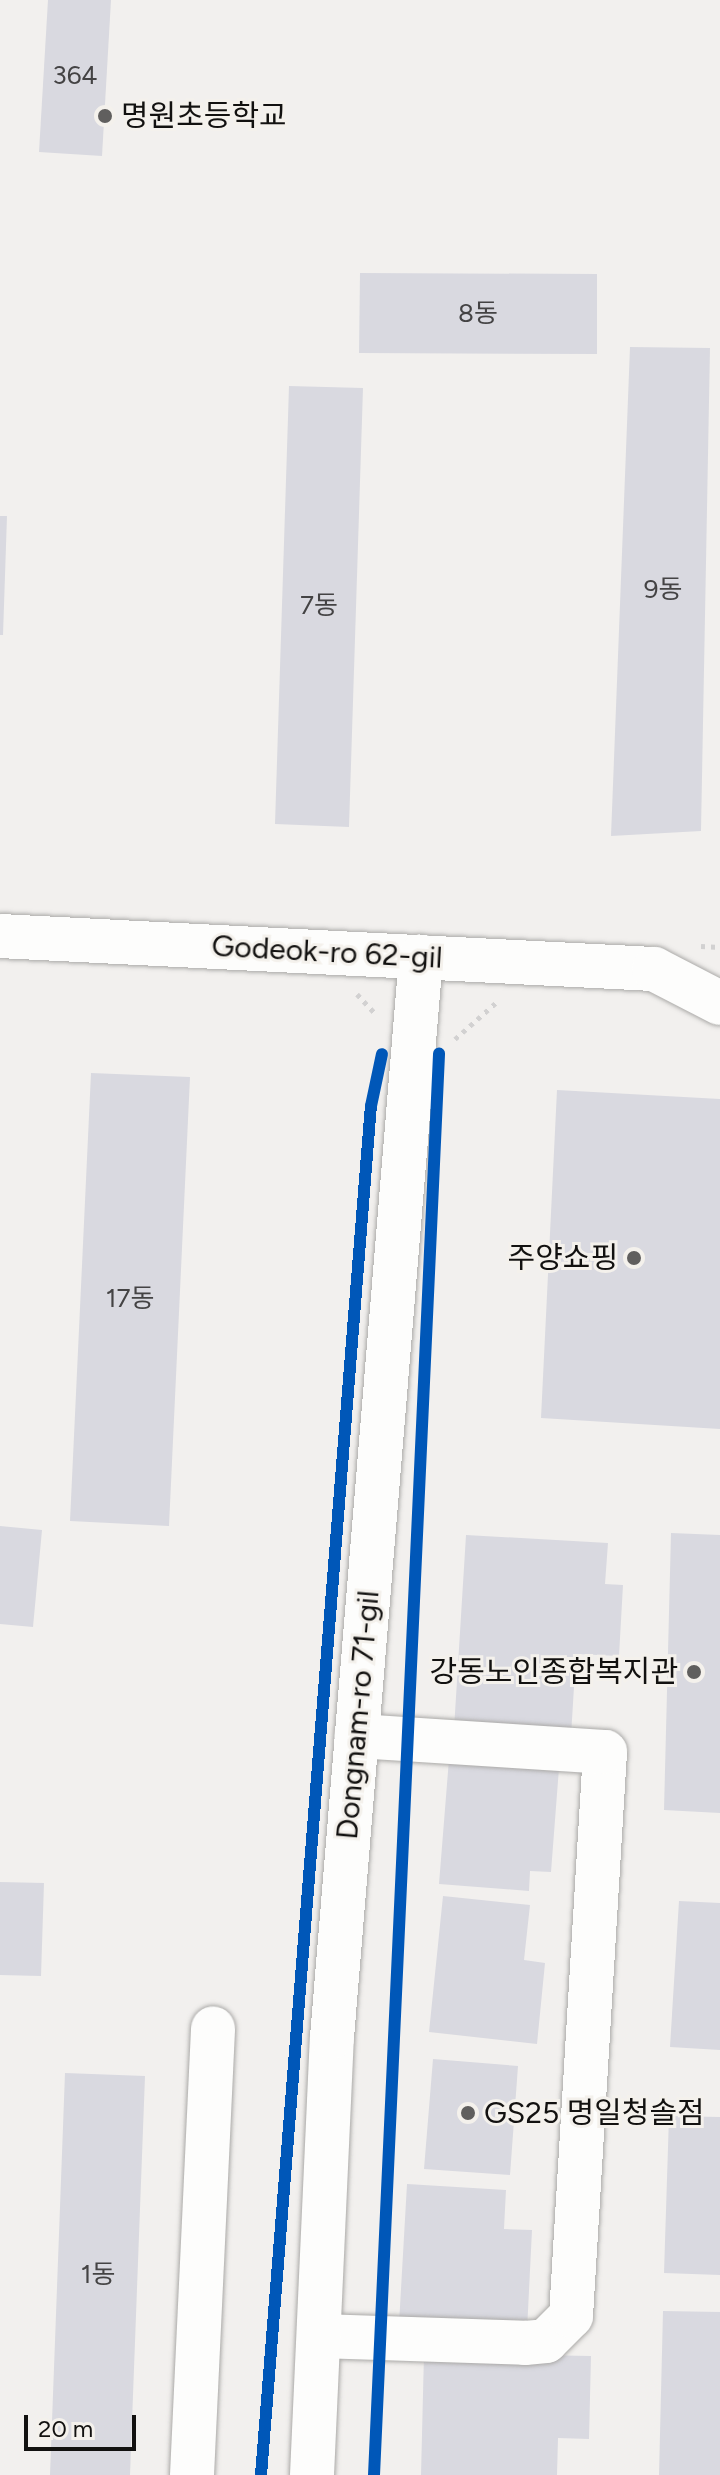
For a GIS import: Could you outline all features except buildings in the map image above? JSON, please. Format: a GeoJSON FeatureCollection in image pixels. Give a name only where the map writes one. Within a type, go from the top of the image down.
{"type":"FeatureCollection","features":[{"type":"Feature","properties":{"kind":"street","name":"Godeok-ro 62-gil"},"geometry":{"type":"LineString","coordinates":[[0,936],[720,973]]}},
{"type":"Feature","properties":{"kind":"street","name":"Dongnam-ro 71-gil"},"geometry":{"type":"LineString","coordinates":[[312,2475],[332,2037],[421,957]]}},
{"type":"Feature","properties":{"kind":"street","name":"Godeok-ro 62-gil"},"geometry":{"type":"LineString","coordinates":[[654,969],[720,1003]]}},
{"type":"Feature","properties":{"kind":"street"},"geometry":{"type":"LineString","coordinates":[[319,2336],[380,2341],[546,2341],[571,2316],[605,1752],[357,1736]]}},
{"type":"Feature","properties":{"kind":"street"},"geometry":{"type":"LineString","coordinates":[[192,2475],[213,2028]]}},
{"type":"Feature","properties":{"kind":"path"},"geometry":{"type":"LineString","coordinates":[[450,1044],[503,997]]}},
{"type":"Feature","properties":{"kind":"cycle path"},"geometry":{"type":"LineString","coordinates":[[374,2475],[439,1053]]}},
{"type":"Feature","properties":{"kind":"cycle path"},"geometry":{"type":"LineString","coordinates":[[261,2475],[371,1106],[382,1054]]}},
{"type":"Feature","properties":{"kind":"place","name":"명원초등학교"},"geometry":{"type":"Point","coordinates":[105,116]}},
{"type":"Feature","properties":{"kind":"place","name":"주양쇼핑"},"geometry":{"type":"Point","coordinates":[634,1258]}},
{"type":"Feature","properties":{"kind":"place","name":"강동노인종합복지관"},"geometry":{"type":"Point","coordinates":[694,1672]}},
{"type":"Feature","properties":{"kind":"place","name":"GS25 명일청솔점"},"geometry":{"type":"Point","coordinates":[468,2113]}}]}
